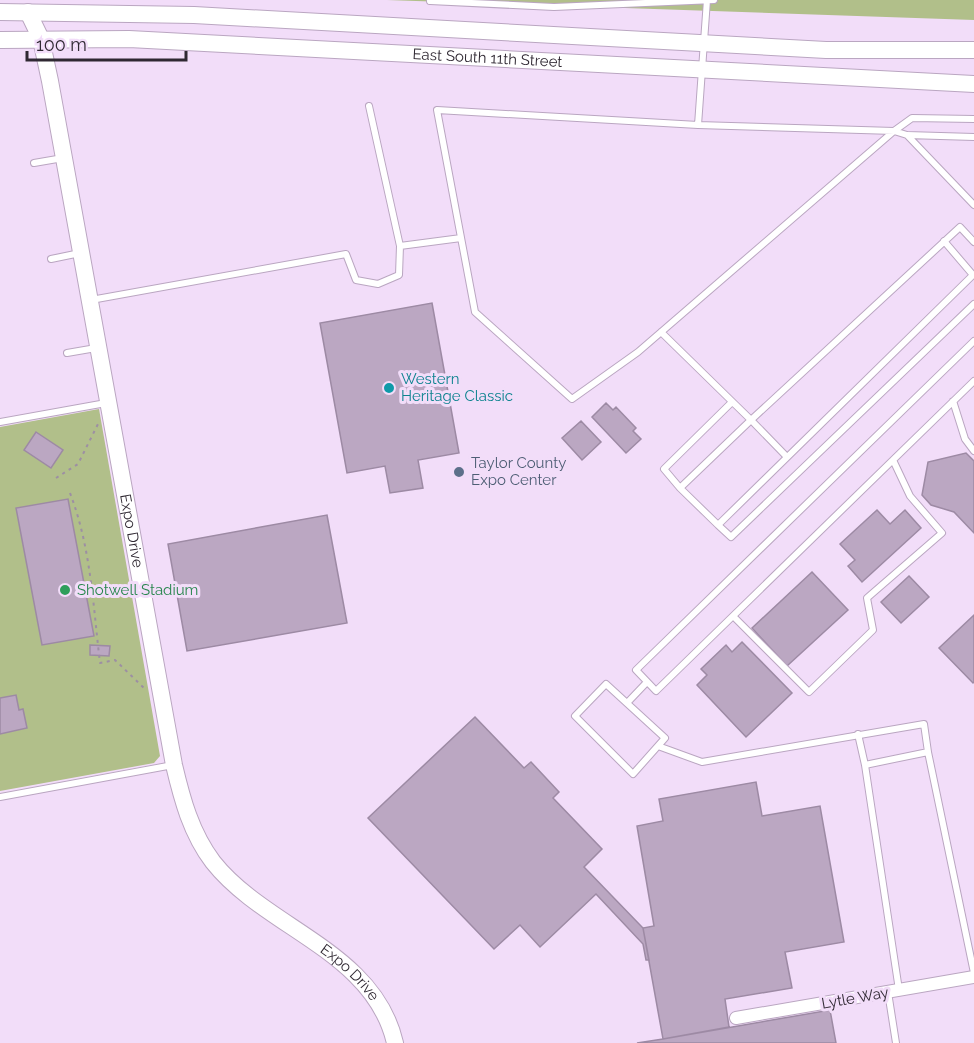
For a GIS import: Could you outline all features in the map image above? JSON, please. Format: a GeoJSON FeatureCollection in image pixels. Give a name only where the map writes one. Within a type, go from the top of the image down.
{"type":"FeatureCollection","features":[{"type":"Feature","properties":{"kind":"main road","name":"East South 11th Street"},"geometry":{"type":"LineString","coordinates":[[0,12],[27,9],[194,15],[826,50],[974,50]]}},
{"type":"Feature","properties":{"kind":"main road","name":"Expo Drive"},"geometry":{"type":"LineString","coordinates":[[27,9],[41,39],[174,765],[195,836],[214,863],[253,901],[299,929],[347,967],[374,996],[395,1043]]}},
{"type":"Feature","properties":{"kind":"main road","name":"East South 11th Street"},"geometry":{"type":"LineString","coordinates":[[0,40],[129,39],[974,84]]}},
{"type":"Feature","properties":{"kind":"street","name":"Lytle Way"},"geometry":{"type":"LineString","coordinates":[[736,1018],[974,975]]}},
{"type":"Feature","properties":{"kind":"lane"},"geometry":{"type":"LineString","coordinates":[[698,125],[707,0]]}},
{"type":"Feature","properties":{"kind":"lane"},"geometry":{"type":"LineString","coordinates":[[429,1],[554,7],[714,0]]}},
{"type":"Feature","properties":{"kind":"lane"},"geometry":{"type":"LineString","coordinates":[[90,300],[346,254],[357,280],[378,284],[399,275],[400,246],[369,106]]}},
{"type":"Feature","properties":{"kind":"lane"},"geometry":{"type":"LineString","coordinates":[[974,119],[912,118],[894,131],[638,352],[572,399],[476,312],[436,110],[698,125],[894,131],[907,135],[974,137]]}},
{"type":"Feature","properties":{"kind":"lane"},"geometry":{"type":"LineString","coordinates":[[907,135],[974,205]]}},
{"type":"Feature","properties":{"kind":"lane"},"geometry":{"type":"LineString","coordinates":[[34,163],[64,157]]}},
{"type":"Feature","properties":{"kind":"lane"},"geometry":{"type":"LineString","coordinates":[[680,488],[960,227],[974,242]]}},
{"type":"Feature","properties":{"kind":"lane"},"geometry":{"type":"LineString","coordinates":[[400,246],[461,237]]}},
{"type":"Feature","properties":{"kind":"lane"},"geometry":{"type":"LineString","coordinates":[[718,525],[974,275],[944,241]]}},
{"type":"Feature","properties":{"kind":"lane"},"geometry":{"type":"LineString","coordinates":[[51,259],[81,253]]}},
{"type":"Feature","properties":{"kind":"lane"},"geometry":{"type":"LineString","coordinates":[[732,402],[664,469],[730,537],[974,304]]}},
{"type":"Feature","properties":{"kind":"lane"},"geometry":{"type":"LineString","coordinates":[[661,332],[787,457]]}},
{"type":"Feature","properties":{"kind":"lane"},"geometry":{"type":"LineString","coordinates":[[974,341],[636,670],[656,691],[974,381]]}},
{"type":"Feature","properties":{"kind":"lane"},"geometry":{"type":"LineString","coordinates":[[67,353],[99,347]]}},
{"type":"Feature","properties":{"kind":"lane"},"geometry":{"type":"LineString","coordinates":[[952,401],[965,439],[974,451]]}},
{"type":"Feature","properties":{"kind":"lane"},"geometry":{"type":"LineString","coordinates":[[0,422],[109,402]]}},
{"type":"Feature","properties":{"kind":"lane"},"geometry":{"type":"LineString","coordinates":[[733,616],[809,692],[873,630],[867,598],[942,533],[910,496],[893,460]]}},
{"type":"Feature","properties":{"kind":"lane"},"geometry":{"type":"LineString","coordinates":[[627,703],[647,682]]}},
{"type":"Feature","properties":{"kind":"lane"},"geometry":{"type":"LineString","coordinates":[[606,684],[665,738],[658,746],[633,774],[574,716],[606,684]]}},
{"type":"Feature","properties":{"kind":"lane"},"geometry":{"type":"LineString","coordinates":[[658,746],[702,762],[924,724],[974,975]]}},
{"type":"Feature","properties":{"kind":"lane"},"geometry":{"type":"LineString","coordinates":[[858,734],[865,765],[893,991],[896,1043]]}},
{"type":"Feature","properties":{"kind":"lane"},"geometry":{"type":"LineString","coordinates":[[865,765],[928,752]]}},
{"type":"Feature","properties":{"kind":"lane"},"geometry":{"type":"LineString","coordinates":[[0,797],[174,765]]}},
{"type":"Feature","properties":{"kind":"path"},"geometry":{"type":"LineString","coordinates":[[56,478],[78,464],[109,402]]}},
{"type":"Feature","properties":{"kind":"path"},"geometry":{"type":"LineString","coordinates":[[70,493],[81,526],[94,597],[100,663],[115,660],[147,691]]}},
{"type":"Feature","properties":{"kind":"green space"},"geometry":{"type":"Polygon","coordinates":[[[387,0],[974,0],[974,20],[387,0]]]}},
{"type":"Feature","properties":{"kind":"green space","name":"Shotwell Stadium"},"geometry":{"type":"Polygon","coordinates":[[[99,409],[160,756],[154,763],[0,791],[0,427],[99,409]]]}},
{"type":"Feature","properties":{"kind":"building","name":"Western Heritage Classic"},"geometry":{"type":"Polygon","coordinates":[[[432,303],[459,453],[418,460],[423,488],[390,493],[385,466],[347,473],[320,323],[432,303]]]}},
{"type":"Feature","properties":{"kind":"building"},"geometry":{"type":"Polygon","coordinates":[[[606,403],[613,410],[616,407],[636,428],[633,431],[641,439],[626,453],[592,417],[606,403]]]}},
{"type":"Feature","properties":{"kind":"building"},"geometry":{"type":"Polygon","coordinates":[[[581,421],[601,442],[582,460],[562,438],[581,421]]]}},
{"type":"Feature","properties":{"kind":"building"},"geometry":{"type":"Polygon","coordinates":[[[36,432],[63,450],[51,468],[24,450],[36,432]]]}},
{"type":"Feature","properties":{"kind":"building"},"geometry":{"type":"Polygon","coordinates":[[[966,453],[974,461],[974,533],[954,512],[931,505],[922,495],[928,462],[966,453]]]}},
{"type":"Feature","properties":{"kind":"building"},"geometry":{"type":"Polygon","coordinates":[[[68,499],[94,636],[42,645],[16,508],[68,499]]]}},
{"type":"Feature","properties":{"kind":"building"},"geometry":{"type":"Polygon","coordinates":[[[877,510],[890,524],[905,510],[921,528],[862,582],[848,566],[855,560],[840,544],[877,510]]]}},
{"type":"Feature","properties":{"kind":"building"},"geometry":{"type":"Polygon","coordinates":[[[327,515],[347,623],[187,651],[168,544],[327,515]]]}},
{"type":"Feature","properties":{"kind":"building"},"geometry":{"type":"Polygon","coordinates":[[[812,572],[848,610],[787,666],[752,628],[812,572]]]}},
{"type":"Feature","properties":{"kind":"building"},"geometry":{"type":"Polygon","coordinates":[[[909,576],[929,597],[901,623],[881,602],[909,576]]]}},
{"type":"Feature","properties":{"kind":"building"},"geometry":{"type":"Polygon","coordinates":[[[974,615],[974,682],[973,683],[939,648],[974,615]]]}},
{"type":"Feature","properties":{"kind":"building"},"geometry":{"type":"Polygon","coordinates":[[[742,642],[792,693],[746,737],[697,685],[707,675],[701,669],[726,645],[732,652],[742,642]]]}},
{"type":"Feature","properties":{"kind":"building"},"geometry":{"type":"Polygon","coordinates":[[[90,645],[110,646],[109,656],[90,655],[90,645]]]}},
{"type":"Feature","properties":{"kind":"building"},"geometry":{"type":"Polygon","coordinates":[[[16,695],[19,710],[23,709],[27,728],[0,734],[0,698],[16,695]]]}},
{"type":"Feature","properties":{"kind":"building"},"geometry":{"type":"Polygon","coordinates":[[[475,717],[524,768],[531,762],[559,792],[553,798],[602,849],[584,867],[643,928],[649,960],[646,960],[643,944],[596,894],[540,947],[520,925],[494,949],[368,818],[475,717]]]}},
{"type":"Feature","properties":{"kind":"building"},"geometry":{"type":"Polygon","coordinates":[[[756,782],[762,816],[820,806],[844,942],[785,952],[792,988],[725,999],[729,1027],[663,1039],[643,928],[654,926],[637,826],[663,821],[659,799],[756,782]]]}},
{"type":"Feature","properties":{"kind":"building"},"geometry":{"type":"Polygon","coordinates":[[[830,1010],[836,1043],[637,1043],[663,1039],[830,1010]]]}},
{"type":"Feature","properties":{"kind":"place","name":"Western Heritage Classic"},"geometry":{"type":"Point","coordinates":[389,388]}},
{"type":"Feature","properties":{"kind":"place","name":"Taylor County Expo Center"},"geometry":{"type":"Point","coordinates":[459,472]}},
{"type":"Feature","properties":{"kind":"place","name":"Shotwell Stadium"},"geometry":{"type":"Point","coordinates":[65,590]}}]}
